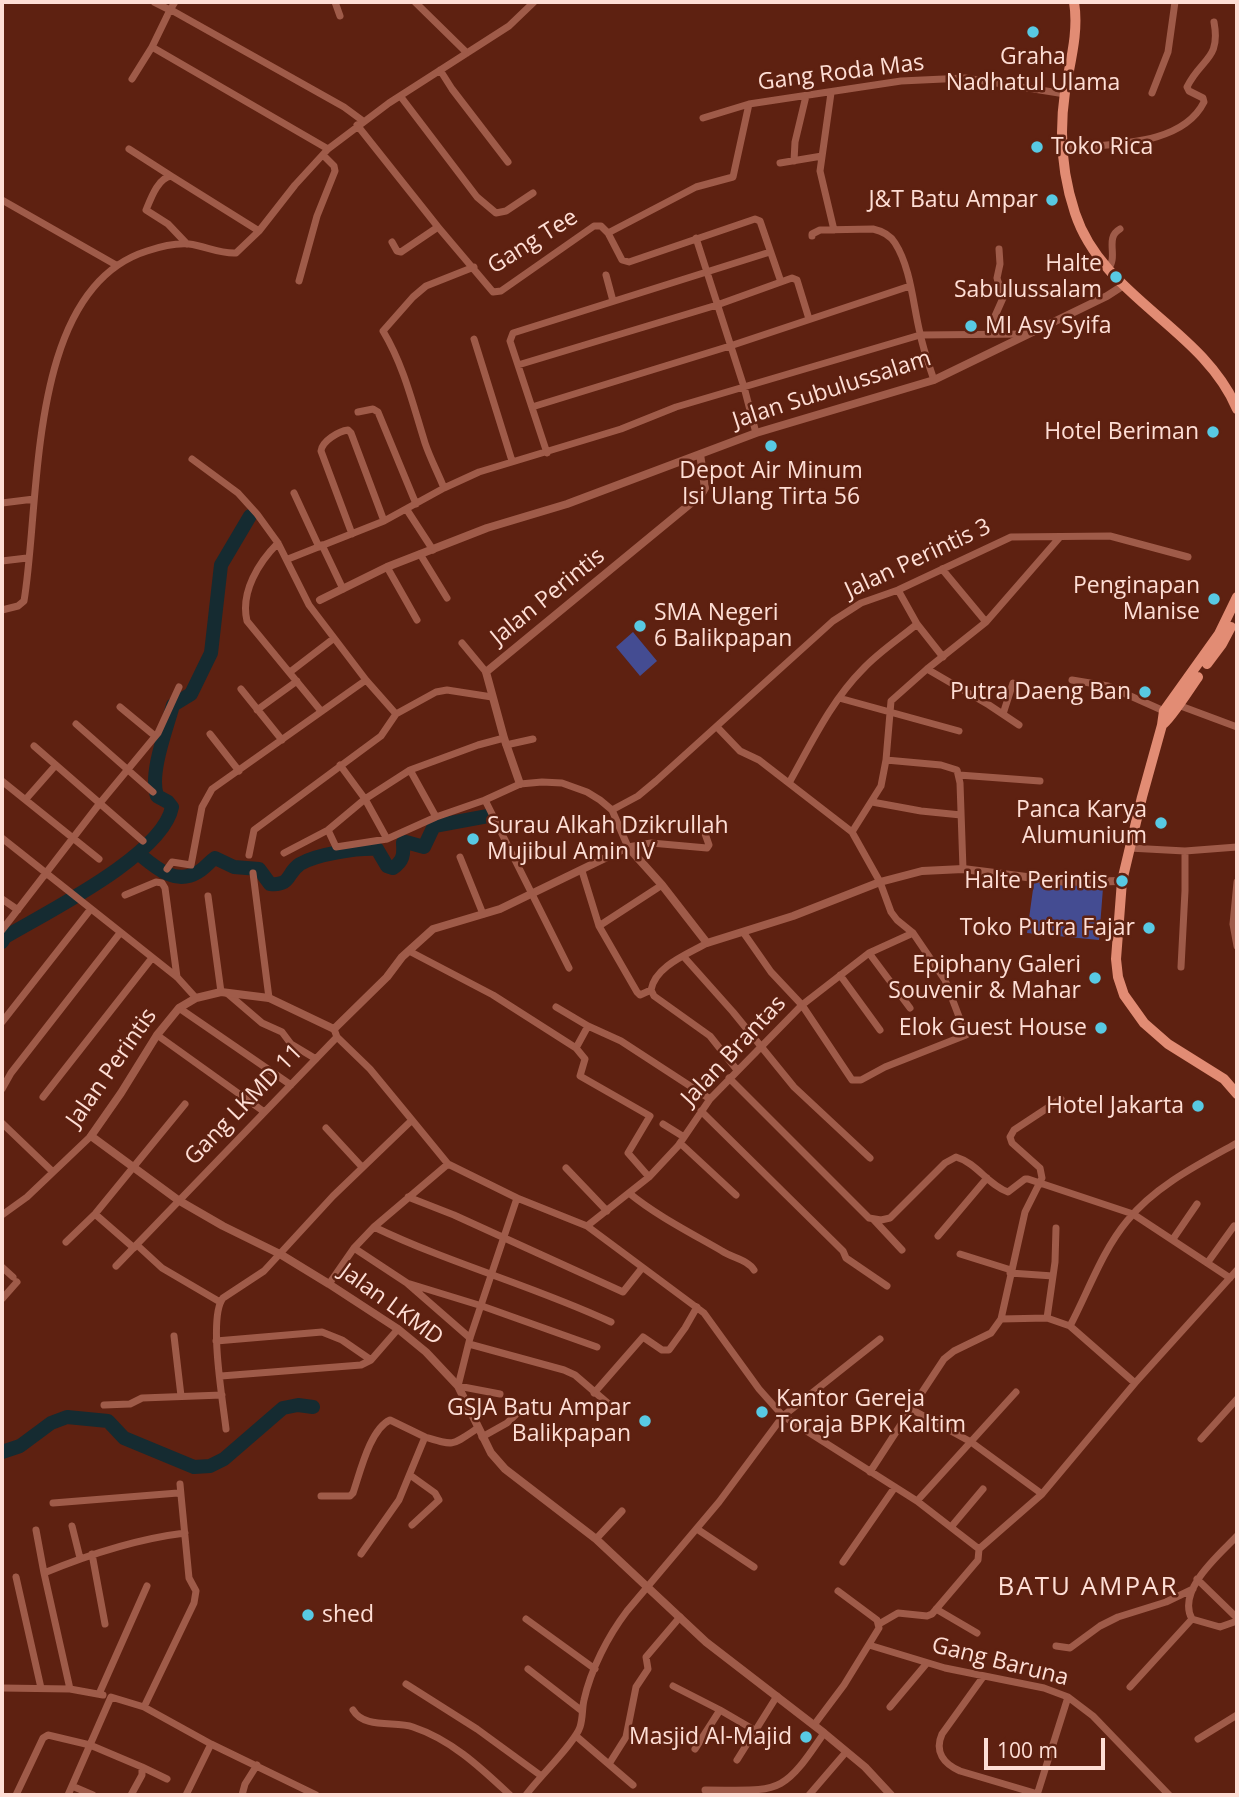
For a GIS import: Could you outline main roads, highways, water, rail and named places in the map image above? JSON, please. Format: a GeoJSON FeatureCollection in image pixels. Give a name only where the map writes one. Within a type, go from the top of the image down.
{"type":"FeatureCollection","features":[{"type":"Feature","properties":{"kind":"highway"},"geometry":{"type":"LineString","coordinates":[[1074,2],[1077,18],[1065,94],[1062,149],[1075,214],[1093,252],[1124,285],[1196,349],[1220,379],[1237,409]]}},
{"type":"Feature","properties":{"kind":"highway"},"geometry":{"type":"LineString","coordinates":[[1162,725],[1170,719],[1209,656],[1237,597]]}},
{"type":"Feature","properties":{"kind":"highway"},"geometry":{"type":"LineString","coordinates":[[1236,1090],[1206,1066],[1168,1044],[1134,1012],[1124,995],[1116,959],[1122,881],[1164,711],[1222,644],[1237,616]]}},
{"type":"Feature","properties":{"kind":"waterway"},"geometry":{"type":"LineString","coordinates":[[2,942],[5,937],[74,898],[126,863],[148,844],[164,825],[172,807],[157,796],[155,786],[163,738],[173,705],[191,694],[211,653],[221,565],[250,516]]}},
{"type":"Feature","properties":{"kind":"waterway"},"geometry":{"type":"LineString","coordinates":[[138,853],[158,869],[173,876],[190,876],[215,858],[234,867],[259,869],[270,884],[277,884],[285,881],[307,860],[348,851],[377,849],[387,866],[393,868],[402,857],[403,843],[424,847],[434,826],[488,816]]}},
{"type":"Feature","properties":{"kind":"waterway"},"geometry":{"type":"LineString","coordinates":[[2,1452],[20,1446],[51,1423],[67,1417],[108,1421],[124,1438],[194,1467],[210,1466],[224,1459],[283,1408],[298,1405],[313,1407]]}},
{"type":"Feature","properties":{"kind":"place","name":"Graha Nadhatul Ulama"},"geometry":{"type":"Point","coordinates":[1033,32]}},
{"type":"Feature","properties":{"kind":"place","name":"Toko Rica"},"geometry":{"type":"Point","coordinates":[1037,147]}},
{"type":"Feature","properties":{"kind":"place","name":"J&T Batu Ampar"},"geometry":{"type":"Point","coordinates":[1052,200]}},
{"type":"Feature","properties":{"kind":"place","name":"Halte Sabulussalam"},"geometry":{"type":"Point","coordinates":[1116,277]}},
{"type":"Feature","properties":{"kind":"place","name":"MI Asy Syifa"},"geometry":{"type":"Point","coordinates":[971,326]}},
{"type":"Feature","properties":{"kind":"place","name":"Hotel Beriman"},"geometry":{"type":"Point","coordinates":[1213,432]}},
{"type":"Feature","properties":{"kind":"place","name":"Depot Air Minum Isi Ulang Tirta 56"},"geometry":{"type":"Point","coordinates":[771,446]}},
{"type":"Feature","properties":{"kind":"place","name":"Penginapan Manise"},"geometry":{"type":"Point","coordinates":[1214,599]}},
{"type":"Feature","properties":{"kind":"place","name":"SMA Negeri 6 Balikpapan"},"geometry":{"type":"Point","coordinates":[640,626]}},
{"type":"Feature","properties":{"kind":"place","name":"Putra Daeng Ban"},"geometry":{"type":"Point","coordinates":[1145,692]}},
{"type":"Feature","properties":{"kind":"place","name":"Panca Karya Alumunium"},"geometry":{"type":"Point","coordinates":[1161,823]}},
{"type":"Feature","properties":{"kind":"place","name":"Surau Alkah Dzikrullah Mujibul Amin IV"},"geometry":{"type":"Point","coordinates":[473,839]}},
{"type":"Feature","properties":{"kind":"place","name":"Halte Perintis"},"geometry":{"type":"Point","coordinates":[1122,881]}},
{"type":"Feature","properties":{"kind":"place","name":"Toko Putra Fajar"},"geometry":{"type":"Point","coordinates":[1149,928]}},
{"type":"Feature","properties":{"kind":"place","name":"Epiphany Galeri Souvenir & Mahar"},"geometry":{"type":"Point","coordinates":[1095,978]}},
{"type":"Feature","properties":{"kind":"place","name":"Elok Guest House"},"geometry":{"type":"Point","coordinates":[1101,1028]}},
{"type":"Feature","properties":{"kind":"place","name":"Hotel Jakarta"},"geometry":{"type":"Point","coordinates":[1198,1106]}},
{"type":"Feature","properties":{"kind":"place","name":"Kantor Gereja Toraja BPK Kaltim"},"geometry":{"type":"Point","coordinates":[762,1412]}},
{"type":"Feature","properties":{"kind":"place","name":"GSJA Batu Ampar Balikpapan"},"geometry":{"type":"Point","coordinates":[645,1421]}},
{"type":"Feature","properties":{"kind":"place","name":"shed"},"geometry":{"type":"Point","coordinates":[308,1615]}},
{"type":"Feature","properties":{"kind":"place","name":"Masjid Al-Majid"},"geometry":{"type":"Point","coordinates":[806,1737]}},
{"type":"Feature","properties":{"kind":"district","name":"BATU AMPAR"},"geometry":{"type":"Point","coordinates":[1088,1588]}}]}
